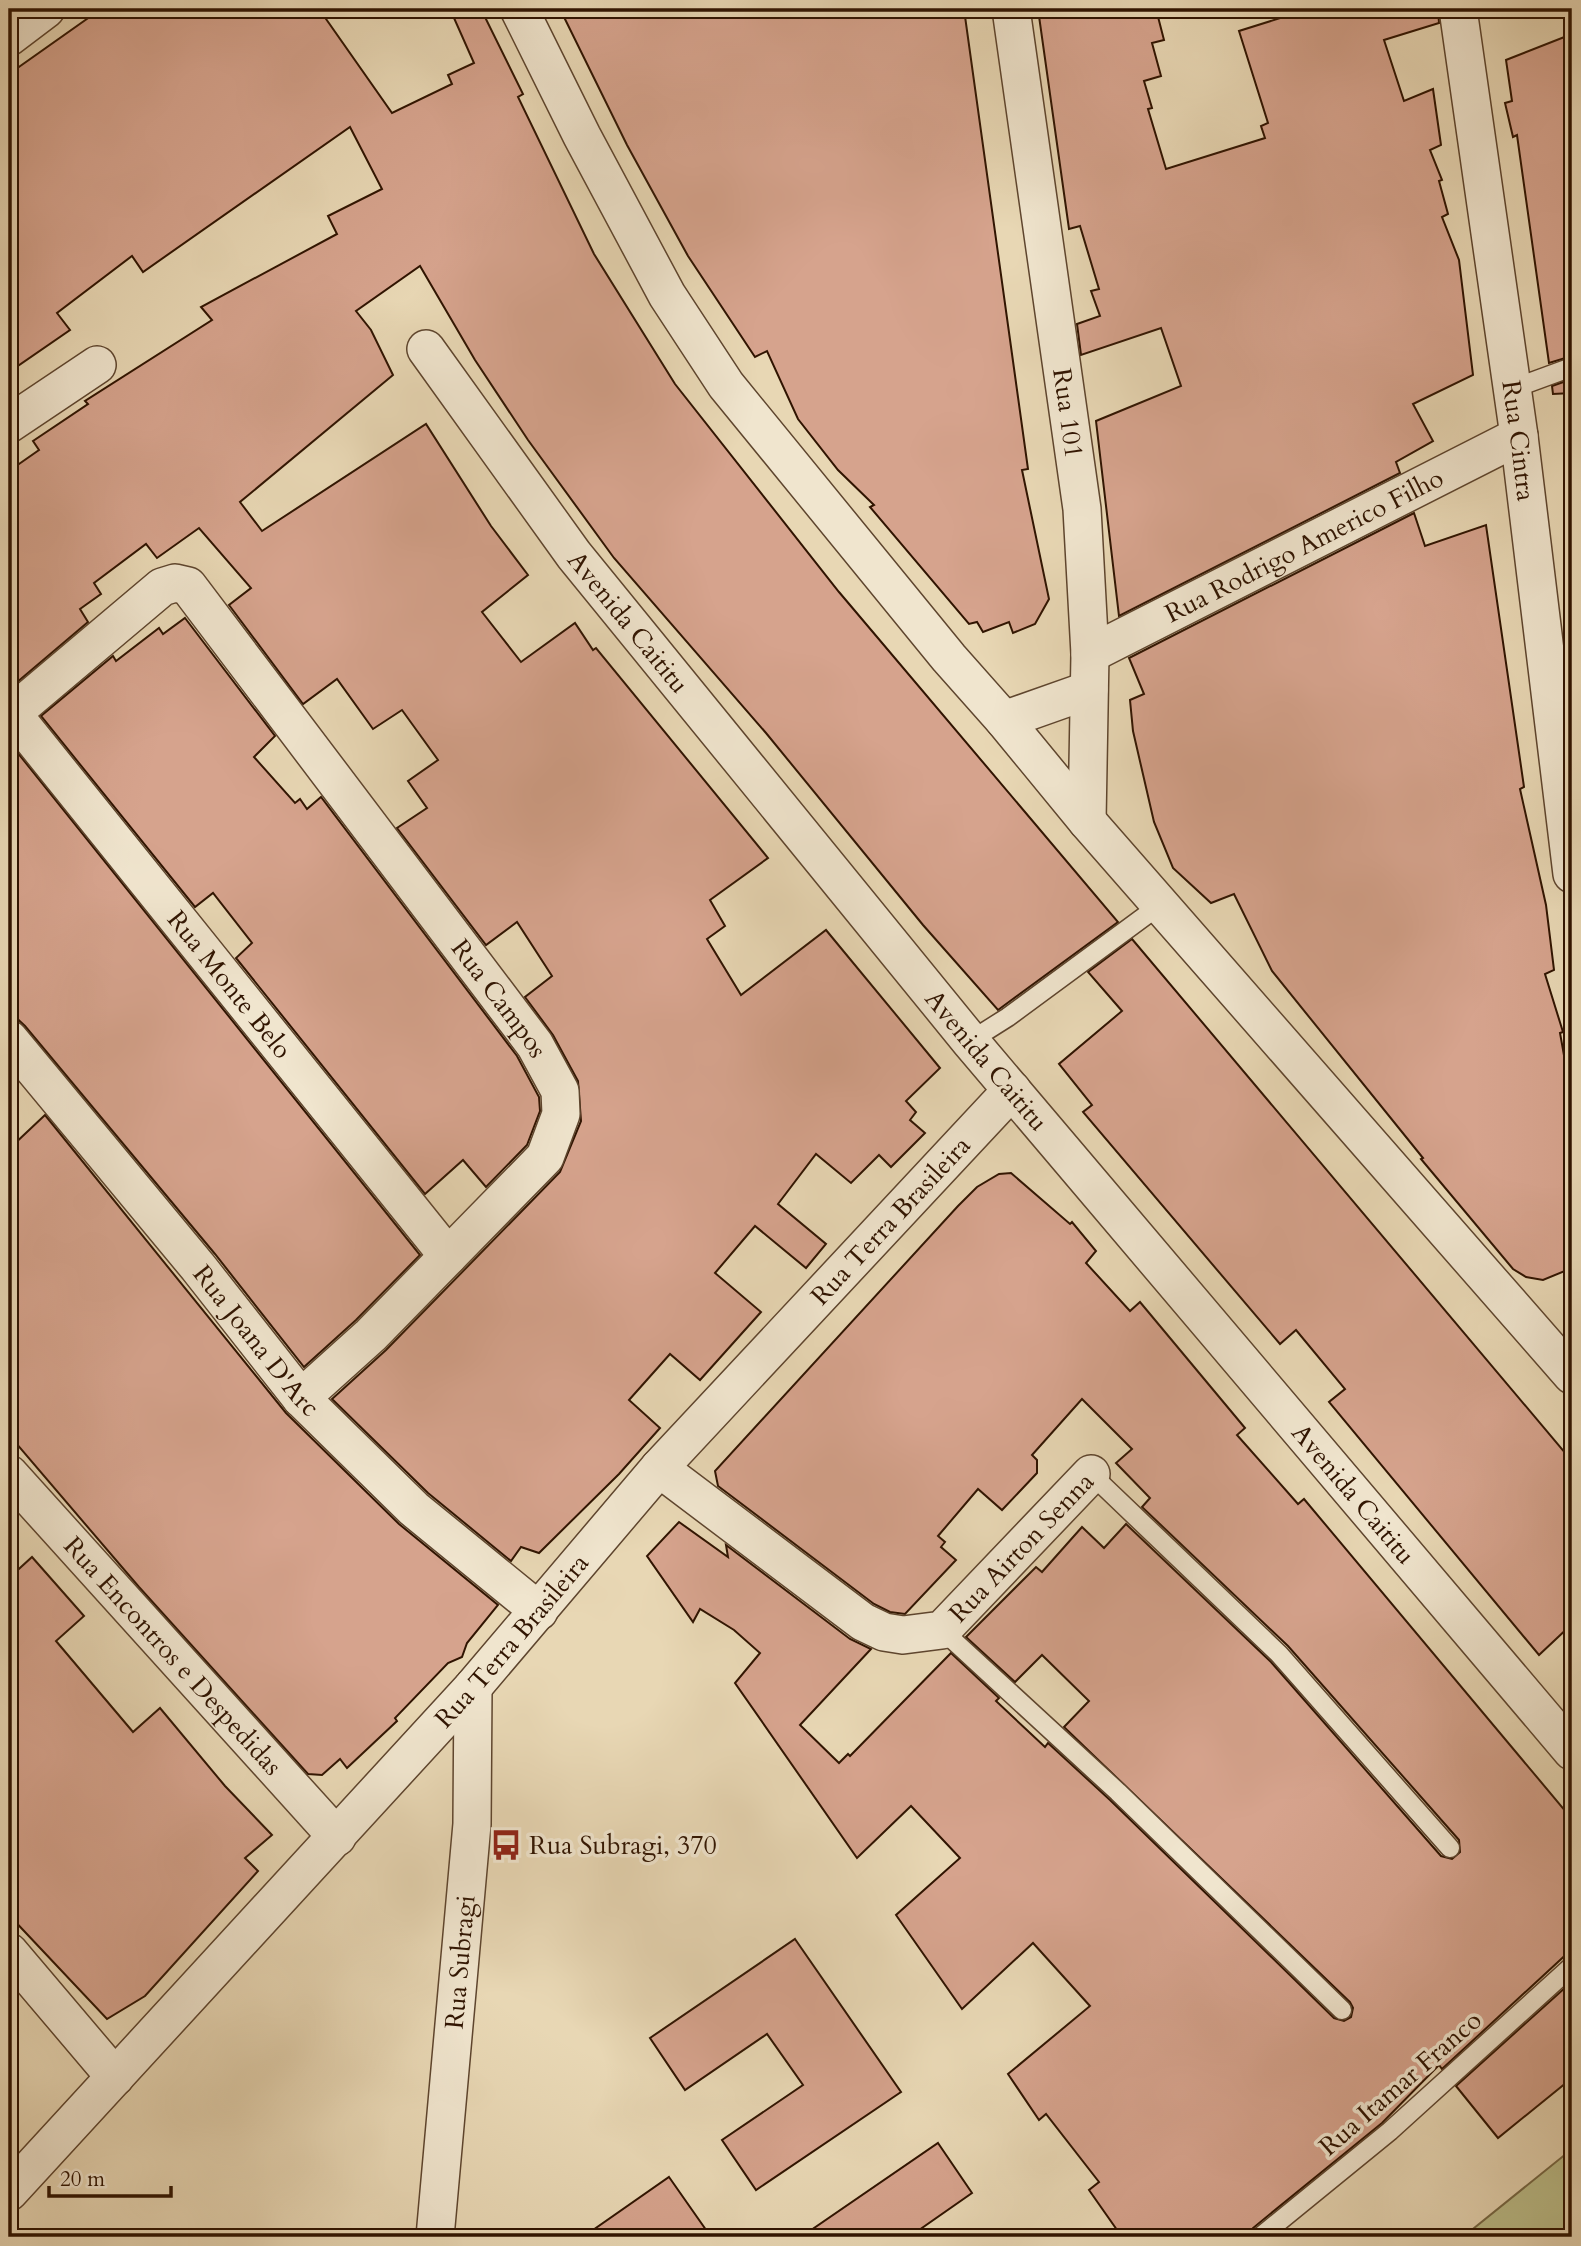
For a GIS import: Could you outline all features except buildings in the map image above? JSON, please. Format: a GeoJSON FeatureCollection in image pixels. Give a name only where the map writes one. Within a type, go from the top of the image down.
{"type":"FeatureCollection","features":[{"type":"Feature","properties":{"kind":"street"},"geometry":{"type":"LineString","coordinates":[[9,37],[46,9]]}},
{"type":"Feature","properties":{"kind":"street"},"geometry":{"type":"LineString","coordinates":[[519,9],[667,295],[726,385],[948,658],[1004,720],[1087,821],[1572,1375]]}},
{"type":"Feature","properties":{"kind":"street","name":"Rua 101"},"geometry":{"type":"LineString","coordinates":[[1011,9],[1082,509],[1090,654],[1087,821]]}},
{"type":"Feature","properties":{"kind":"street","name":"Rua Cintra"},"geometry":{"type":"LineString","coordinates":[[1458,9],[1519,436],[1572,874]]}},
{"type":"Feature","properties":{"kind":"street","name":"Avenida Caititu"},"geometry":{"type":"LineString","coordinates":[[426,349],[574,555],[970,1041],[1572,1751]]}},
{"type":"Feature","properties":{"kind":"street"},"geometry":{"type":"LineString","coordinates":[[9,424],[97,365]]}},
{"type":"Feature","properties":{"kind":"street","name":"Rua Rodrigo Americo Filho"},"geometry":{"type":"LineString","coordinates":[[1090,654],[1519,436]]}},
{"type":"Feature","properties":{"kind":"street","name":"Rua Campos"},"geometry":{"type":"LineString","coordinates":[[10,715],[162,587],[182,583],[193,592],[536,1045],[560,1091],[561,1114],[545,1157],[371,1335],[301,1398]]}},
{"type":"Feature","properties":{"kind":"street"},"geometry":{"type":"LineString","coordinates":[[1004,720],[1088,690]]}},
{"type":"Feature","properties":{"kind":"street","name":"Rua Monte Belo"},"geometry":{"type":"LineString","coordinates":[[10,715],[448,1255]]}},
{"type":"Feature","properties":{"kind":"street","name":"Rua Joana D'Arc"},"geometry":{"type":"LineString","coordinates":[[9,1039],[198,1267],[301,1398],[414,1509],[538,1611]]}},
{"type":"Feature","properties":{"kind":"street","name":"Rua Terra Brasileira"},"geometry":{"type":"LineString","coordinates":[[9,2192],[473,1687],[659,1468],[1012,1090]]}},
{"type":"Feature","properties":{"kind":"street","name":"Rua Airton Senna"},"geometry":{"type":"LineString","coordinates":[[659,1468],[863,1622],[884,1632],[903,1635],[942,1630],[1091,1474]]}},
{"type":"Feature","properties":{"kind":"street","name":"Rua Encontros e Despedidas"},"geometry":{"type":"LineString","coordinates":[[9,1474],[337,1837]]}},
{"type":"Feature","properties":{"kind":"street","name":"Rua Subragi"},"geometry":{"type":"LineString","coordinates":[[435,2237],[472,1824],[473,1687]]}},
{"type":"Feature","properties":{"kind":"street"},"geometry":{"type":"LineString","coordinates":[[9,1952],[115,2077]]}},
{"type":"Feature","properties":{"kind":"lane"},"geometry":{"type":"LineString","coordinates":[[1512,389],[1572,367]]}},
{"type":"Feature","properties":{"kind":"lane"},"geometry":{"type":"LineString","coordinates":[[970,1041],[1160,905]]}},
{"type":"Feature","properties":{"kind":"lane","name":"Rua Airton Senna"},"geometry":{"type":"LineString","coordinates":[[1091,1474],[1279,1654],[1450,1848]]}},
{"type":"Feature","properties":{"kind":"lane"},"geometry":{"type":"LineString","coordinates":[[942,1630],[1118,1792],[1342,2010]]}},
{"type":"Feature","properties":{"kind":"lane","name":"Rua Itamar Franco"},"geometry":{"type":"LineString","coordinates":[[1260,2237],[1390,2131],[1572,1966]]}},
{"type":"Feature","properties":{"kind":"green space"},"geometry":{"type":"Polygon","coordinates":[[[1572,2149],[1572,2237],[1463,2237],[1572,2149]]]}},
{"type":"Feature","properties":{"kind":"place","name":"Rua Subragi, 370"},"geometry":{"type":"Point","coordinates":[506,1845]}}]}
